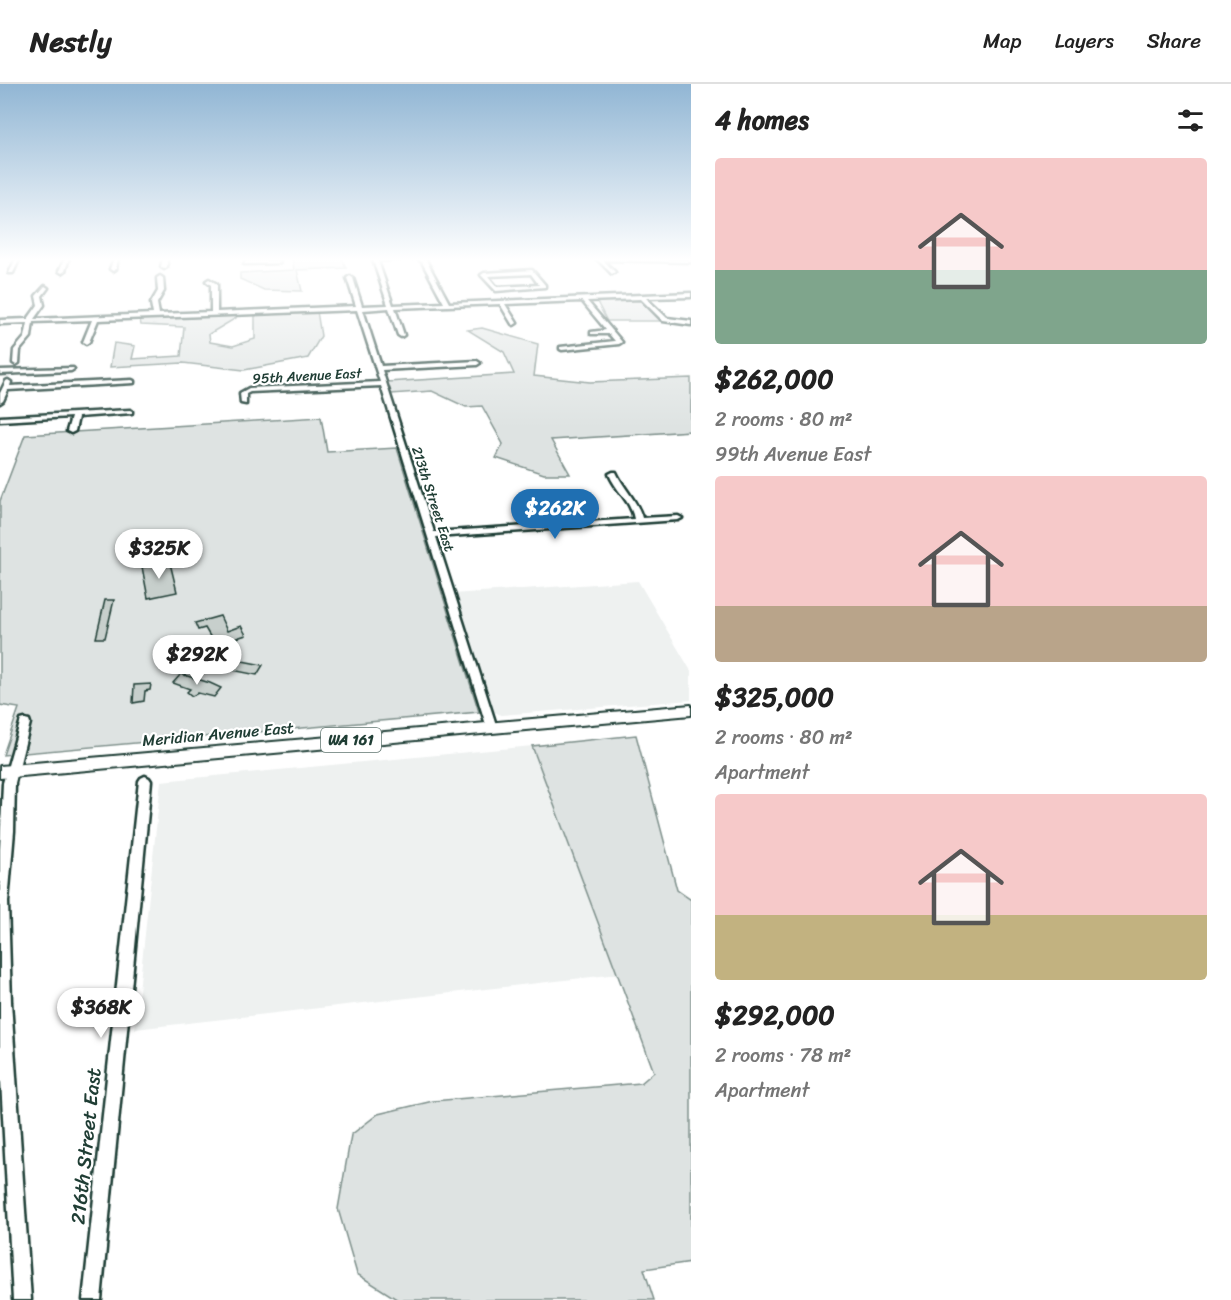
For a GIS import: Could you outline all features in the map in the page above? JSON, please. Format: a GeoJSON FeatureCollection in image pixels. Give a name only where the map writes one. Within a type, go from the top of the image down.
{"type":"FeatureCollection","features":[{"type":"Feature","properties":{"kind":"main road","name":"Meridian Avenue East"},"geometry":{"type":"LineString","coordinates":[[6,771],[691,710]]}},
{"type":"Feature","properties":{"kind":"street"},"geometry":{"type":"LineString","coordinates":[[16,363],[16,350],[28,337],[31,321],[35,315]]}},
{"type":"Feature","properties":{"kind":"street"},"geometry":{"type":"LineString","coordinates":[[0,322],[192,315]]}},
{"type":"Feature","properties":{"kind":"street","name":"213th Street East"},"geometry":{"type":"LineString","coordinates":[[361,315],[492,728]]}},
{"type":"Feature","properties":{"kind":"street"},"geometry":{"type":"LineString","coordinates":[[394,315],[401,335]]}},
{"type":"Feature","properties":{"kind":"street"},"geometry":{"type":"LineString","coordinates":[[509,315],[514,323]]}},
{"type":"Feature","properties":{"kind":"street"},"geometry":{"type":"LineString","coordinates":[[562,348],[619,342],[595,315]]}},
{"type":"Feature","properties":{"kind":"street"},"geometry":{"type":"LineString","coordinates":[[659,315],[662,318],[691,323]]}},
{"type":"Feature","properties":{"kind":"street"},"geometry":{"type":"LineString","coordinates":[[87,342],[95,319]]}},
{"type":"Feature","properties":{"kind":"street"},"geometry":{"type":"LineString","coordinates":[[593,333],[609,332]]}},
{"type":"Feature","properties":{"kind":"street"},"geometry":{"type":"LineString","coordinates":[[378,368],[477,363]]}},
{"type":"Feature","properties":{"kind":"street"},"geometry":{"type":"LineString","coordinates":[[0,372],[71,369]]}},
{"type":"Feature","properties":{"kind":"street"},"geometry":{"type":"LineString","coordinates":[[0,401],[9,373]]}},
{"type":"Feature","properties":{"kind":"street"},"geometry":{"type":"LineString","coordinates":[[5,388],[132,382]]}},
{"type":"Feature","properties":{"kind":"street","name":"95th Avenue East"},"geometry":{"type":"LineString","coordinates":[[244,404],[243,393],[249,390],[382,384]]}},
{"type":"Feature","properties":{"kind":"street"},"geometry":{"type":"LineString","coordinates":[[0,419],[130,412]]}},
{"type":"Feature","properties":{"kind":"street"},"geometry":{"type":"LineString","coordinates":[[71,431],[75,415]]}},
{"type":"Feature","properties":{"kind":"street"},"geometry":{"type":"LineString","coordinates":[[613,474],[615,481],[635,510],[638,521]]}},
{"type":"Feature","properties":{"kind":"street"},"geometry":{"type":"LineString","coordinates":[[431,535],[678,519]]}},
{"type":"Feature","properties":{"kind":"street"},"geometry":{"type":"LineString","coordinates":[[22,1300],[2,1003],[0,902],[6,771],[25,723]]}},
{"type":"Feature","properties":{"kind":"street","name":"216th Street East"},"geometry":{"type":"LineString","coordinates":[[93,1300],[145,781]]}},
{"type":"Feature","properties":{"kind":"shaded area"},"geometry":{"type":"Polygon","coordinates":[[[236,315],[236,318],[209,334],[210,342],[233,346],[255,339],[255,315],[318,315],[321,336],[308,358],[244,370],[183,363],[110,367],[114,343],[135,346],[132,359],[181,356],[184,327],[141,325],[140,319],[236,315]]]}},
{"type":"Feature","properties":{"kind":"shaded area"},"geometry":{"type":"Polygon","coordinates":[[[604,315],[656,315],[662,321],[607,321],[604,315]]]}},
{"type":"Feature","properties":{"kind":"shaded area"},"geometry":{"type":"Polygon","coordinates":[[[482,328],[538,344],[534,376],[590,382],[691,378],[691,431],[551,440],[570,474],[544,474],[496,458],[503,444],[482,406],[466,407],[432,391],[391,394],[387,382],[514,374],[504,352],[468,330],[482,328]]]}},
{"type":"Feature","properties":{"kind":"shaded area"},"geometry":{"type":"Polygon","coordinates":[[[321,417],[327,452],[397,448],[479,712],[3,755],[19,708],[0,705],[0,501],[25,435],[321,417]]]}},
{"type":"Feature","properties":{"kind":"shaded area"},"geometry":{"type":"Polygon","coordinates":[[[638,581],[691,671],[691,700],[501,715],[488,709],[452,594],[638,581]]]}},
{"type":"Feature","properties":{"kind":"shaded area"},"geometry":{"type":"Polygon","coordinates":[[[636,735],[677,890],[691,900],[691,1262],[644,1269],[654,1300],[398,1300],[357,1274],[338,1209],[351,1135],[378,1114],[433,1101],[641,1083],[654,1072],[532,746],[636,735]]]}},
{"type":"Feature","properties":{"kind":"shaded area"},"geometry":{"type":"Polygon","coordinates":[[[532,746],[618,974],[135,1029],[161,781],[532,746]]]}},
{"type":"Feature","properties":{"kind":"building"},"geometry":{"type":"Polygon","coordinates":[[[170,563],[177,592],[148,598],[142,567],[170,563]]]}},
{"type":"Feature","properties":{"kind":"building"},"geometry":{"type":"Polygon","coordinates":[[[105,600],[114,600],[105,638],[96,638],[105,600]]]}},
{"type":"Feature","properties":{"kind":"building"},"geometry":{"type":"Polygon","coordinates":[[[220,616],[227,631],[241,626],[246,635],[215,645],[205,628],[198,630],[195,623],[220,616]]]}},
{"type":"Feature","properties":{"kind":"building"},"geometry":{"type":"Polygon","coordinates":[[[232,659],[263,665],[257,675],[227,669],[232,659]]]}},
{"type":"Feature","properties":{"kind":"building"},"geometry":{"type":"Polygon","coordinates":[[[181,674],[221,688],[214,697],[198,693],[192,696],[187,692],[190,689],[173,683],[181,674]]]}},
{"type":"Feature","properties":{"kind":"building"},"geometry":{"type":"Polygon","coordinates":[[[151,684],[150,690],[145,691],[144,701],[133,703],[134,685],[151,684]]]}}]}
